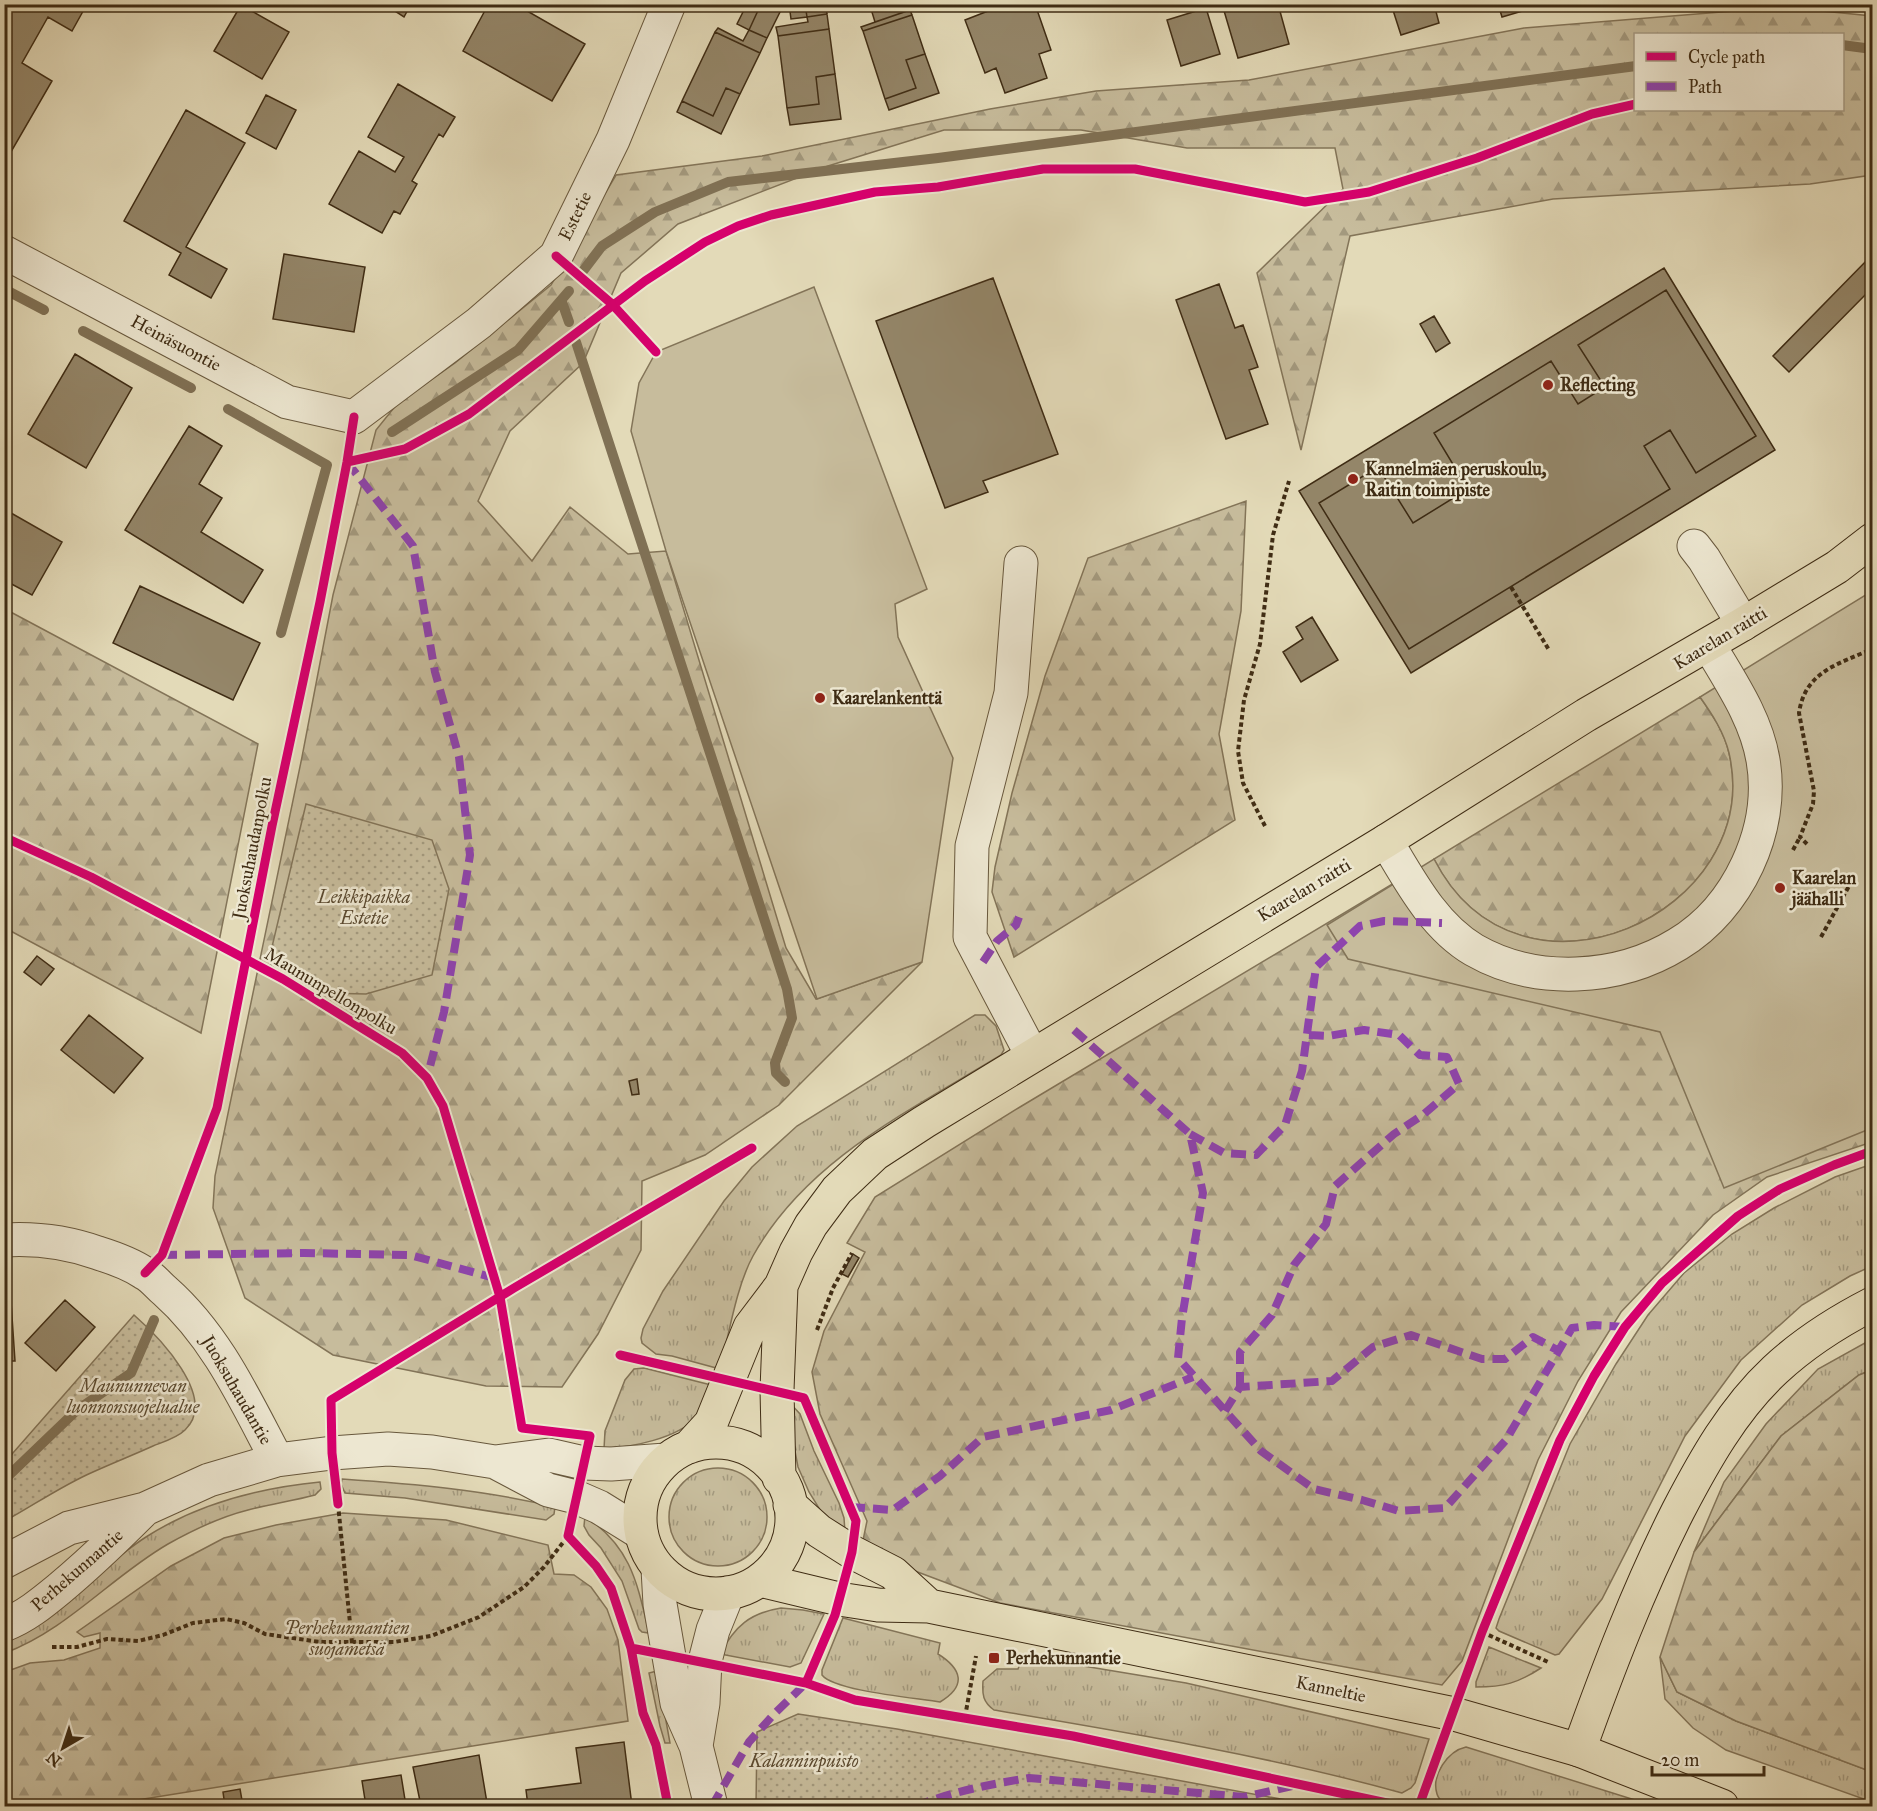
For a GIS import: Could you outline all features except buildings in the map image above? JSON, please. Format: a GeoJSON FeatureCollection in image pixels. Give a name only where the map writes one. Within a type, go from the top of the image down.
{"type":"FeatureCollection","features":[{"type":"Feature","properties":{"kind":"main road","name":"Kaarelan raitti"},"geometry":{"type":"LineString","coordinates":[[678,1454],[711,1423],[750,1326],[781,1286],[811,1225],[837,1190],[875,1154],[1032,1055],[1386,841],[1586,715],[1709,645],[1837,567],[1872,540]]}},
{"type":"Feature","properties":{"kind":"main road","name":"Kaarelan raitti"},"geometry":{"type":"LineString","coordinates":[[781,1286],[777,1390],[784,1491]]}},
{"type":"Feature","properties":{"kind":"main road"},"geometry":{"type":"LineString","coordinates":[[1579,1750],[1608,1667],[1653,1563],[1692,1484],[1715,1444],[1742,1407],[1774,1371],[1810,1341],[1872,1304]]}},
{"type":"Feature","properties":{"kind":"main road"},"geometry":{"type":"LineString","coordinates":[[784,1491],[792,1521],[789,1539],[772,1568],[750,1586],[728,1593],[713,1594],[683,1587],[658,1569],[647,1551],[641,1533],[640,1513],[644,1493],[653,1475],[678,1454],[706,1443],[739,1446],[755,1453],[768,1464],[784,1491],[819,1531],[852,1552],[893,1573],[929,1606]]}},
{"type":"Feature","properties":{"kind":"main road","name":"Kanneltie"},"geometry":{"type":"LineString","coordinates":[[760,1580],[878,1605],[929,1606],[1454,1714],[1579,1750],[1722,1806]]}},
{"type":"Feature","properties":{"kind":"street","name":"Estetie"},"geometry":{"type":"LineString","coordinates":[[354,417],[479,323],[556,256],[613,140],[669,4]]}},
{"type":"Feature","properties":{"kind":"street","name":"Heinäsuontie"},"geometry":{"type":"LineString","coordinates":[[4,252],[287,402],[354,417]]}},
{"type":"Feature","properties":{"kind":"street"},"geometry":{"type":"LineString","coordinates":[[1694,546],[1743,624]]}},
{"type":"Feature","properties":{"kind":"street"},"geometry":{"type":"LineString","coordinates":[[1022,563],[1011,693],[972,846],[970,937],[1032,1055]]}},
{"type":"Feature","properties":{"kind":"street"},"geometry":{"type":"LineString","coordinates":[[1386,841],[1413,886],[1442,923],[1472,949],[1498,962],[1526,970],[1558,975],[1586,973],[1616,968],[1647,959],[1678,944],[1704,925],[1736,885],[1752,855],[1763,818],[1765,792],[1763,760],[1755,733],[1742,701],[1709,645]]}},
{"type":"Feature","properties":{"kind":"street","name":"Juoksuhaudantie"},"geometry":{"type":"LineString","coordinates":[[4,1240],[37,1239],[64,1243],[120,1260],[145,1273],[186,1310],[211,1341],[277,1460]]}},
{"type":"Feature","properties":{"kind":"street","name":"Perhekunnantie"},"geometry":{"type":"LineString","coordinates":[[4,1562],[69,1528],[145,1509],[209,1480],[277,1460],[388,1449],[432,1452],[495,1462],[549,1455],[584,1463],[678,1454]]}},
{"type":"Feature","properties":{"kind":"street","name":"Perhekunnantie"},"geometry":{"type":"LineString","coordinates":[[495,1462],[548,1490],[576,1497],[599,1507],[641,1533]]}},
{"type":"Feature","properties":{"kind":"street","name":"Perhekunnantie"},"geometry":{"type":"LineString","coordinates":[[4,1625],[37,1608],[92,1562],[145,1509]]}},
{"type":"Feature","properties":{"kind":"street"},"geometry":{"type":"LineString","coordinates":[[658,1569],[660,1604],[677,1703],[696,1746],[711,1806]]}},
{"type":"Feature","properties":{"kind":"street"},"geometry":{"type":"LineString","coordinates":[[696,1746],[703,1703],[705,1661],[713,1630],[728,1593]]}},
{"type":"Feature","properties":{"kind":"path"},"geometry":{"type":"LineString","coordinates":[[1265,826],[1243,783],[1238,751],[1244,700],[1260,644],[1273,535],[1289,481]]}},
{"type":"Feature","properties":{"kind":"path"},"geometry":{"type":"LineString","coordinates":[[1511,587],[1549,650]]}},
{"type":"Feature","properties":{"kind":"path"},"geometry":{"type":"LineString","coordinates":[[1807,843],[1800,837],[1813,804],[1814,791],[1799,713],[1801,700],[1820,673],[1872,649]]}},
{"type":"Feature","properties":{"kind":"path"},"geometry":{"type":"LineString","coordinates":[[1821,937],[1849,886]]}},
{"type":"Feature","properties":{"kind":"path"},"geometry":{"type":"LineString","coordinates":[[815,1337],[833,1288],[852,1253]]}},
{"type":"Feature","properties":{"kind":"path"},"geometry":{"type":"LineString","coordinates":[[332,1453],[352,1643]]}},
{"type":"Feature","properties":{"kind":"path"},"geometry":{"type":"LineString","coordinates":[[52,1647],[77,1647],[107,1640],[138,1641],[163,1635],[193,1623],[226,1619],[244,1623],[265,1634],[291,1639],[352,1643],[431,1636],[479,1617],[524,1587],[544,1567],[568,1536],[576,1497]]}},
{"type":"Feature","properties":{"kind":"path"},"geometry":{"type":"LineString","coordinates":[[1478,1642],[1486,1622]]}},
{"type":"Feature","properties":{"kind":"path"},"geometry":{"type":"LineString","coordinates":[[1482,1632],[1548,1662]]}},
{"type":"Feature","properties":{"kind":"path"},"geometry":{"type":"LineString","coordinates":[[965,1717],[976,1656]]}},
{"type":"Feature","properties":{"kind":"path"},"geometry":{"type":"LineString","coordinates":[[954,1715],[976,1719]]}},
{"type":"Feature","properties":{"kind":"green space"},"geometry":{"type":"Polygon","coordinates":[[[1782,7],[1872,16],[1872,175],[1810,184],[1553,199],[1350,236],[1301,450],[1257,273],[1343,189],[1335,148],[1187,148],[1081,130],[944,130],[828,166],[678,224],[621,273],[583,363],[510,431],[478,501],[532,561],[570,507],[628,554],[666,551],[786,948],[816,999],[922,962],[779,1105],[705,1155],[642,1181],[641,1250],[598,1334],[562,1387],[486,1386],[333,1355],[245,1298],[213,1208],[215,1176],[302,757],[333,595],[376,430],[397,404],[455,363],[551,285],[616,175],[762,156],[990,109],[1096,91],[1249,80],[1524,28],[1782,7]]]}},
{"type":"Feature","properties":{"kind":"green space","name":"Kaarelankenttä"},"geometry":{"type":"Polygon","coordinates":[[[814,287],[927,589],[895,604],[898,637],[953,758],[922,962],[817,999],[666,551],[631,431],[639,383],[656,352],[814,287]]]}},
{"type":"Feature","properties":{"kind":"green space"},"geometry":{"type":"Polygon","coordinates":[[[1246,501],[1241,611],[1219,734],[1235,820],[1014,957],[992,892],[995,867],[1012,793],[1045,676],[1088,558],[1246,501]]]}},
{"type":"Feature","properties":{"kind":"green space","name":"Kaarelan jäähalli"},"geometry":{"type":"Polygon","coordinates":[[[1872,591],[1872,1128],[1724,1188],[1660,1032],[1348,959],[1327,925],[1434,859],[1473,909],[1521,935],[1574,941],[1627,929],[1674,901],[1710,861],[1730,810],[1727,745],[1700,697],[1872,591]]]}},
{"type":"Feature","properties":{"kind":"green space"},"geometry":{"type":"Polygon","coordinates":[[[5,609],[258,744],[201,1033],[5,928],[5,609]]]}},
{"type":"Feature","properties":{"kind":"green space"},"geometry":{"type":"Polygon","coordinates":[[[1700,697],[1727,745],[1730,810],[1710,861],[1674,901],[1627,929],[1574,941],[1521,935],[1473,909],[1434,859],[1700,697]]]}},
{"type":"Feature","properties":{"kind":"green space","name":"Leikkipaikka Estetie"},"geometry":{"type":"Polygon","coordinates":[[[306,804],[432,840],[449,889],[432,975],[366,994],[322,993],[286,969],[271,951],[306,804]]]}},
{"type":"Feature","properties":{"kind":"green space"},"geometry":{"type":"Polygon","coordinates":[[[1394,883],[1456,983],[1872,1082],[1872,1142],[1767,1177],[1713,1215],[1621,1312],[1578,1381],[1538,1460],[1462,1661],[1442,1685],[1000,1603],[907,1568],[862,1545],[867,1521],[820,1414],[812,1372],[824,1331],[865,1252],[847,1243],[875,1197],[1020,1107],[1394,883]]]}},
{"type":"Feature","properties":{"kind":"green space"},"geometry":{"type":"Polygon","coordinates":[[[975,1015],[985,1015],[996,1026],[1004,1050],[1001,1055],[863,1140],[801,1192],[775,1222],[747,1268],[737,1296],[720,1369],[656,1354],[642,1343],[643,1329],[663,1291],[724,1201],[752,1167],[797,1126],[975,1015]]]}},
{"type":"Feature","properties":{"kind":"green space"},"geometry":{"type":"Polygon","coordinates":[[[1872,1164],[1872,1266],[1850,1276],[1802,1305],[1741,1360],[1685,1436],[1602,1599],[1559,1654],[1555,1655],[1499,1631],[1496,1628],[1499,1619],[1570,1444],[1616,1364],[1648,1315],[1684,1273],[1732,1234],[1774,1208],[1835,1177],[1872,1164]]]}},
{"type":"Feature","properties":{"kind":"green space","name":"Maununnevan luonnonsuojelualue"},"geometry":{"type":"Polygon","coordinates":[[[134,1315],[157,1337],[181,1368],[195,1401],[194,1417],[185,1430],[170,1440],[82,1477],[5,1521],[5,1462],[134,1315]]]}},
{"type":"Feature","properties":{"kind":"green space"},"geometry":{"type":"Polygon","coordinates":[[[1872,1339],[1872,1370],[1859,1375],[1781,1436],[1694,1552],[1724,1482],[1766,1424],[1818,1369],[1872,1339]]]}},
{"type":"Feature","properties":{"kind":"green space"},"geometry":{"type":"Polygon","coordinates":[[[644,1368],[715,1386],[699,1415],[677,1431],[653,1441],[604,1449],[605,1431],[625,1380],[634,1369],[644,1368]]]}},
{"type":"Feature","properties":{"kind":"green space"},"geometry":{"type":"Polygon","coordinates":[[[1872,1370],[1872,1772],[1736,1721],[1677,1692],[1660,1657],[1694,1552],[1781,1436],[1859,1375],[1872,1370]]]}},
{"type":"Feature","properties":{"kind":"green space"},"geometry":{"type":"Polygon","coordinates":[[[789,1402],[800,1414],[814,1451],[839,1503],[844,1518],[845,1532],[825,1518],[809,1492],[798,1467],[791,1430],[789,1402]]]}},
{"type":"Feature","properties":{"kind":"green space"},"geometry":{"type":"Polygon","coordinates":[[[718,1468],[737,1471],[753,1482],[764,1498],[767,1517],[764,1536],[753,1552],[737,1563],[718,1566],[699,1563],[683,1552],[672,1536],[669,1517],[672,1498],[683,1482],[699,1471],[718,1468]]]}},
{"type":"Feature","properties":{"kind":"green space"},"geometry":{"type":"Polygon","coordinates":[[[342,1479],[502,1496],[555,1507],[554,1514],[546,1520],[405,1498],[345,1493],[341,1484],[342,1479]]]}},
{"type":"Feature","properties":{"kind":"green space"},"geometry":{"type":"Polygon","coordinates":[[[320,1482],[321,1489],[315,1495],[238,1513],[207,1524],[177,1539],[147,1557],[49,1631],[5,1653],[5,1638],[52,1610],[134,1545],[166,1525],[230,1499],[275,1488],[320,1482]]]}},
{"type":"Feature","properties":{"kind":"green space","name":"Perhekunnantien suojametsä"},"geometry":{"type":"Polygon","coordinates":[[[343,1513],[446,1520],[548,1545],[554,1574],[574,1575],[591,1587],[607,1609],[618,1640],[628,1721],[100,1806],[5,1806],[5,1672],[30,1663],[64,1660],[100,1648],[100,1633],[84,1637],[77,1632],[171,1566],[224,1538],[276,1525],[343,1513]]]}},
{"type":"Feature","properties":{"kind":"green space"},"geometry":{"type":"Polygon","coordinates":[[[585,1516],[613,1540],[630,1567],[649,1633],[639,1629],[622,1581],[601,1548],[589,1535],[584,1526],[585,1516]]]}},
{"type":"Feature","properties":{"kind":"green space"},"geometry":{"type":"Polygon","coordinates":[[[781,1608],[824,1614],[801,1663],[790,1667],[720,1654],[744,1622],[760,1613],[781,1608]]]}},
{"type":"Feature","properties":{"kind":"green space"},"geometry":{"type":"Polygon","coordinates":[[[843,1618],[940,1643],[938,1654],[956,1672],[958,1684],[949,1696],[940,1702],[859,1690],[830,1681],[822,1675],[822,1670],[843,1618]]]}},
{"type":"Feature","properties":{"kind":"green space"},"geometry":{"type":"Polygon","coordinates":[[[1489,1647],[1541,1668],[1510,1683],[1476,1687],[1489,1647]]]}},
{"type":"Feature","properties":{"kind":"green space"},"geometry":{"type":"Polygon","coordinates":[[[1023,1656],[1186,1683],[1429,1739],[1415,1783],[1402,1793],[1251,1757],[994,1710],[984,1698],[983,1681],[997,1669],[1018,1669],[1023,1656]]]}},
{"type":"Feature","properties":{"kind":"green space"},"geometry":{"type":"Polygon","coordinates":[[[1660,1657],[1677,1692],[1736,1721],[1872,1772],[1872,1802],[1726,1750],[1693,1728],[1665,1699],[1660,1657]]]}},
{"type":"Feature","properties":{"kind":"green space"},"geometry":{"type":"Polygon","coordinates":[[[657,1671],[670,1743],[665,1743],[649,1673],[657,1671]]]}},
{"type":"Feature","properties":{"kind":"green space","name":"Kalanninpuisto"},"geometry":{"type":"Polygon","coordinates":[[[798,1714],[897,1729],[1319,1806],[756,1806],[757,1732],[798,1714]]]}},
{"type":"Feature","properties":{"kind":"green space"},"geometry":{"type":"Polygon","coordinates":[[[1466,1747],[1654,1806],[1445,1806],[1437,1794],[1436,1779],[1447,1759],[1459,1749],[1466,1747]]]}},
{"type":"Feature","properties":{"kind":"waterway"},"geometry":{"type":"LineString","coordinates":[[1844,45],[1872,49]]}},
{"type":"Feature","properties":{"kind":"waterway"},"geometry":{"type":"LineString","coordinates":[[583,271],[602,246],[655,212],[728,182],[938,158],[1634,66]]}},
{"type":"Feature","properties":{"kind":"waterway"},"geometry":{"type":"LineString","coordinates":[[4,289],[44,310]]}},
{"type":"Feature","properties":{"kind":"waterway"},"geometry":{"type":"LineString","coordinates":[[392,432],[518,350],[569,291]]}},
{"type":"Feature","properties":{"kind":"waterway"},"geometry":{"type":"LineString","coordinates":[[562,302],[569,322]]}},
{"type":"Feature","properties":{"kind":"waterway"},"geometry":{"type":"LineString","coordinates":[[83,331],[191,388]]}},
{"type":"Feature","properties":{"kind":"waterway"},"geometry":{"type":"LineString","coordinates":[[576,342],[787,989],[792,1018],[775,1063],[776,1073],[785,1082]]}},
{"type":"Feature","properties":{"kind":"waterway"},"geometry":{"type":"LineString","coordinates":[[228,409],[327,465],[281,633]]}},
{"type":"Feature","properties":{"kind":"waterway"},"geometry":{"type":"LineString","coordinates":[[4,1480],[77,1410],[131,1373],[154,1320]]}},
{"type":"Feature","properties":{"kind":"marked path"},"geometry":{"type":"LineString","coordinates":[[347,462],[413,546],[435,672],[459,757],[470,855],[444,1012],[427,1078]]}},
{"type":"Feature","properties":{"kind":"marked path"},"geometry":{"type":"LineString","coordinates":[[983,962],[997,941],[1016,925],[1019,917]]}},
{"type":"Feature","properties":{"kind":"marked path"},"geometry":{"type":"LineString","coordinates":[[1190,1134],[1224,1153],[1256,1155],[1285,1125],[1302,1071],[1316,967],[1360,926],[1384,921],[1442,923]]}},
{"type":"Feature","properties":{"kind":"marked path"},"geometry":{"type":"LineString","coordinates":[[1074,1030],[1190,1134],[1203,1193],[1182,1318],[1178,1358],[1261,1451],[1314,1489],[1399,1511],[1445,1508],[1506,1440],[1572,1328],[1594,1325],[1625,1327]]}},
{"type":"Feature","properties":{"kind":"marked path"},"geometry":{"type":"LineString","coordinates":[[1240,1387],[1240,1352],[1272,1315],[1294,1265],[1326,1224],[1335,1186],[1394,1134],[1424,1114],[1459,1084],[1447,1057],[1420,1055],[1399,1035],[1364,1030],[1328,1036],[1307,1035]]}},
{"type":"Feature","properties":{"kind":"marked path"},"geometry":{"type":"LineString","coordinates":[[162,1255],[304,1253],[410,1255],[498,1279]]}},
{"type":"Feature","properties":{"kind":"marked path"},"geometry":{"type":"LineString","coordinates":[[1225,1411],[1240,1387],[1332,1381],[1373,1347],[1411,1335],[1482,1359],[1505,1359],[1533,1337],[1559,1351]]}},
{"type":"Feature","properties":{"kind":"marked path"},"geometry":{"type":"LineString","coordinates":[[850,1507],[893,1510],[940,1476],[983,1437],[1111,1410],[1193,1377]]}},
{"type":"Feature","properties":{"kind":"marked path"},"geometry":{"type":"LineString","coordinates":[[712,1806],[749,1742],[806,1683]]}},
{"type":"Feature","properties":{"kind":"marked path"},"geometry":{"type":"LineString","coordinates":[[915,1806],[971,1789],[1029,1778],[1244,1797],[1292,1786]]}},
{"type":"Feature","properties":{"kind":"cycle path"},"geometry":{"type":"LineString","coordinates":[[347,462],[405,449],[469,414],[645,281],[705,242],[738,226],[771,215],[875,192],[938,187],[1043,169],[1135,169],[1305,202],[1369,192],[1477,158],[1592,114],[1634,104]]}},
{"type":"Feature","properties":{"kind":"cycle path"},"geometry":{"type":"LineString","coordinates":[[556,256],[612,304],[656,352]]}},
{"type":"Feature","properties":{"kind":"cycle path","name":"Juoksuhaudanpolku"},"geometry":{"type":"LineString","coordinates":[[145,1273],[162,1255],[217,1108],[272,826],[320,602],[354,417]]}},
{"type":"Feature","properties":{"kind":"cycle path","name":"Maununpellonpolku"},"geometry":{"type":"LineString","coordinates":[[4,837],[91,877],[283,979],[402,1053],[427,1078],[443,1106],[500,1297],[522,1428],[590,1436],[568,1536],[596,1566],[611,1588],[631,1648],[643,1713],[656,1745],[668,1806]]}},
{"type":"Feature","properties":{"kind":"cycle path"},"geometry":{"type":"LineString","coordinates":[[338,1504],[332,1453],[331,1400],[514,1288],[752,1148]]}},
{"type":"Feature","properties":{"kind":"cycle path"},"geometry":{"type":"LineString","coordinates":[[1419,1806],[1482,1632],[1560,1440],[1594,1376],[1625,1327],[1662,1283],[1738,1216],[1780,1189],[1872,1151]]}},
{"type":"Feature","properties":{"kind":"cycle path"},"geometry":{"type":"LineString","coordinates":[[620,1355],[804,1398],[856,1521],[852,1552],[835,1615],[806,1683]]}},
{"type":"Feature","properties":{"kind":"cycle path"},"geometry":{"type":"LineString","coordinates":[[631,1648],[806,1683],[855,1700],[1073,1736],[1401,1806]]}},
{"type":"Feature","properties":{"kind":"place","name":"Reflecting"},"geometry":{"type":"Point","coordinates":[1548,385]}},
{"type":"Feature","properties":{"kind":"place","name":"Kannelmäen peruskoulu, Raitin toimipiste"},"geometry":{"type":"Point","coordinates":[1353,479]}},
{"type":"Feature","properties":{"kind":"place","name":"Kaarelankenttä"},"geometry":{"type":"Point","coordinates":[820,698]}},
{"type":"Feature","properties":{"kind":"place","name":"Kaarelan jäähalli"},"geometry":{"type":"Point","coordinates":[1780,888]}},
{"type":"Feature","properties":{"kind":"place","name":"Perhekunnantie"},"geometry":{"type":"Point","coordinates":[994,1658]}}]}
